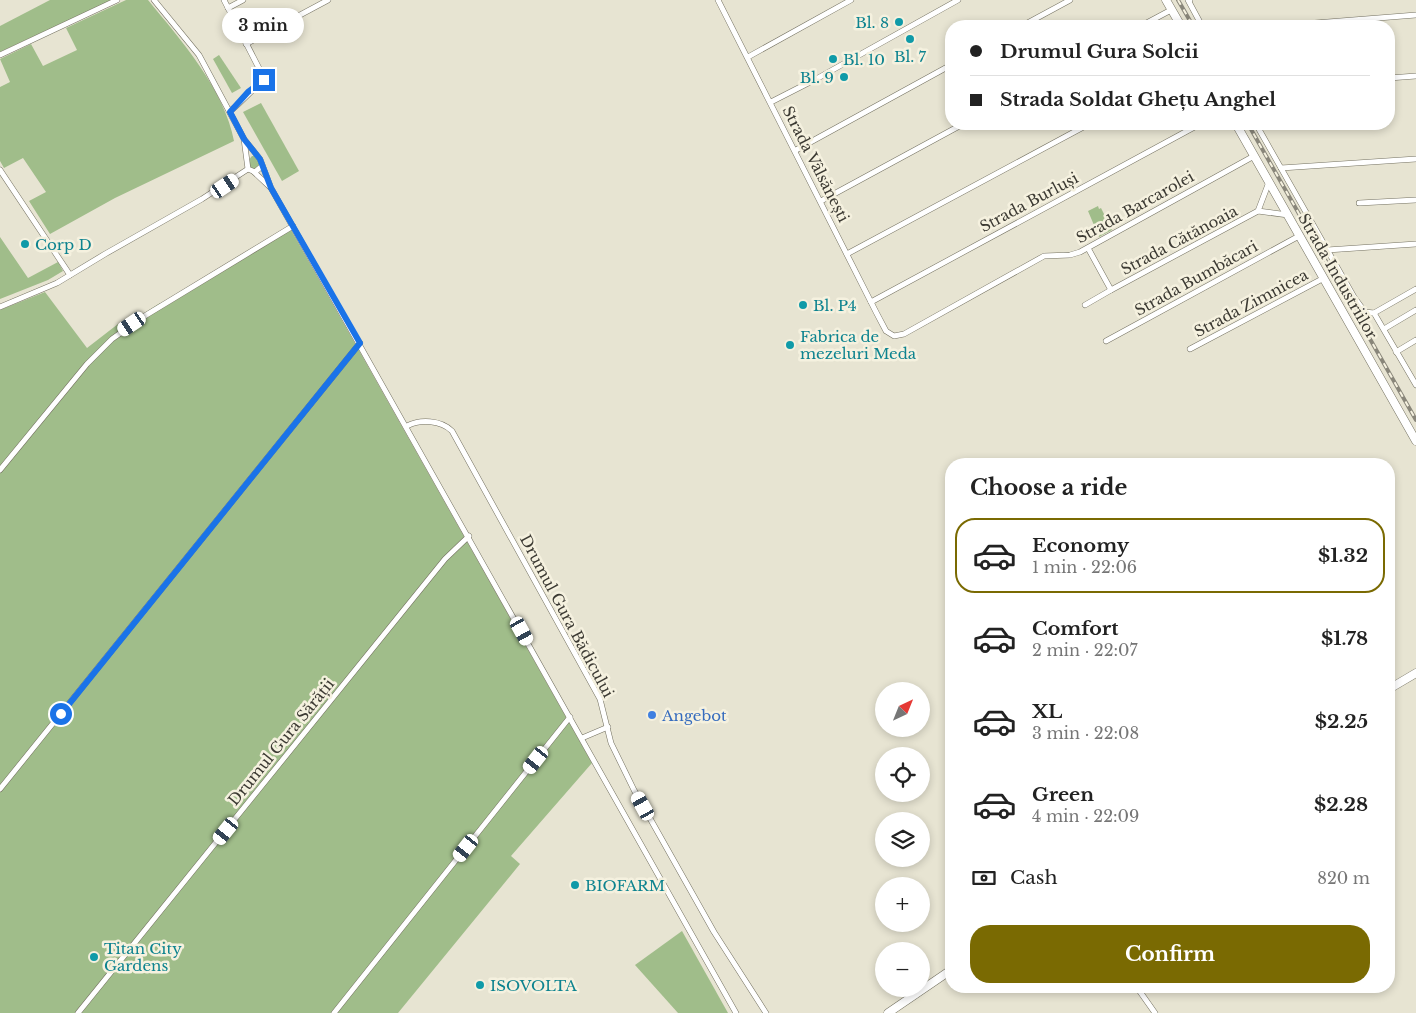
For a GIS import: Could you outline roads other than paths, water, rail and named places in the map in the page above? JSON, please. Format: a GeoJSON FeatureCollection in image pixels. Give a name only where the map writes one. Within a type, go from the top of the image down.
{"type":"FeatureCollection","features":[{"type":"Feature","properties":{"kind":"main road"},"geometry":{"type":"LineString","coordinates":[[1166,0],[1177,20]]}},
{"type":"Feature","properties":{"kind":"main road","name":"Strada Industriilor"},"geometry":{"type":"LineString","coordinates":[[1239,130],[1416,441]]}},
{"type":"Feature","properties":{"kind":"main road"},"geometry":{"type":"LineString","coordinates":[[1395,685],[1416,673]]}},
{"type":"Feature","properties":{"kind":"main road"},"geometry":{"type":"LineString","coordinates":[[888,1013],[945,974]]}},
{"type":"Feature","properties":{"kind":"street"},"geometry":{"type":"LineString","coordinates":[[0,56],[117,0]]}},
{"type":"Feature","properties":{"kind":"street"},"geometry":{"type":"LineString","coordinates":[[154,0],[199,56],[244,139],[260,159],[271,188],[292,226],[407,426],[736,1013]]}},
{"type":"Feature","properties":{"kind":"street"},"geometry":{"type":"LineString","coordinates":[[224,0],[264,80],[248,92],[230,112]]}},
{"type":"Feature","properties":{"kind":"street"},"geometry":{"type":"LineString","coordinates":[[228,8],[243,0]]}},
{"type":"Feature","properties":{"kind":"street"},"geometry":{"type":"LineString","coordinates":[[246,44],[328,0]]}},
{"type":"Feature","properties":{"kind":"street","name":"Strada Vâlsănești"},"geometry":{"type":"LineString","coordinates":[[718,0],[822,201],[883,326],[894,336]]}},
{"type":"Feature","properties":{"kind":"street"},"geometry":{"type":"LineString","coordinates":[[748,57],[851,0]]}},
{"type":"Feature","properties":{"kind":"street"},"geometry":{"type":"LineString","coordinates":[[771,102],[958,0]]}},
{"type":"Feature","properties":{"kind":"street"},"geometry":{"type":"LineString","coordinates":[[1033,20],[1070,0]]}},
{"type":"Feature","properties":{"kind":"street"},"geometry":{"type":"LineString","coordinates":[[1189,0],[1199,20]]}},
{"type":"Feature","properties":{"kind":"street"},"geometry":{"type":"LineString","coordinates":[[1152,20],[1171,10]]}},
{"type":"Feature","properties":{"kind":"street"},"geometry":{"type":"LineString","coordinates":[[1353,20],[1416,15]]}},
{"type":"Feature","properties":{"kind":"street"},"geometry":{"type":"LineString","coordinates":[[796,150],[945,68]]}},
{"type":"Feature","properties":{"kind":"street"},"geometry":{"type":"LineString","coordinates":[[1395,78],[1416,76]]}},
{"type":"Feature","properties":{"kind":"street"},"geometry":{"type":"LineString","coordinates":[[822,201],[952,130]]}},
{"type":"Feature","properties":{"kind":"street"},"geometry":{"type":"LineString","coordinates":[[847,254],[1078,130]]}},
{"type":"Feature","properties":{"kind":"street","name":"Strada Burluși"},"geometry":{"type":"LineString","coordinates":[[871,302],[1189,130]]}},
{"type":"Feature","properties":{"kind":"street"},"geometry":{"type":"LineString","coordinates":[[1259,130],[1363,311],[1374,313],[1416,289]]}},
{"type":"Feature","properties":{"kind":"street"},"geometry":{"type":"LineString","coordinates":[[244,139],[248,170]]}},
{"type":"Feature","properties":{"kind":"street"},"geometry":{"type":"LineString","coordinates":[[246,160],[256,156]]}},
{"type":"Feature","properties":{"kind":"street","name":"Strada Barcarolei"},"geometry":{"type":"LineString","coordinates":[[894,336],[904,334],[1044,256],[1070,256],[1088,248],[1254,156]]}},
{"type":"Feature","properties":{"kind":"street"},"geometry":{"type":"LineString","coordinates":[[1281,168],[1416,159]]}},
{"type":"Feature","properties":{"kind":"street"},"geometry":{"type":"LineString","coordinates":[[254,172],[260,170],[262,166]]}},
{"type":"Feature","properties":{"kind":"street"},"geometry":{"type":"LineString","coordinates":[[0,170],[70,275]]}},
{"type":"Feature","properties":{"kind":"street"},"geometry":{"type":"LineString","coordinates":[[248,170],[254,172],[271,188]]}},
{"type":"Feature","properties":{"kind":"street"},"geometry":{"type":"LineString","coordinates":[[0,307],[34,294],[70,275],[178,214],[248,170]]}},
{"type":"Feature","properties":{"kind":"street","name":"Strada Cătănoaia"},"geometry":{"type":"LineString","coordinates":[[1258,211],[1269,182]]}},
{"type":"Feature","properties":{"kind":"street"},"geometry":{"type":"LineString","coordinates":[[1359,203],[1416,200]]}},
{"type":"Feature","properties":{"kind":"street","name":"Strada Cătănoaia"},"geometry":{"type":"LineString","coordinates":[[1085,305],[1258,211],[1288,215]]}},
{"type":"Feature","properties":{"kind":"street"},"geometry":{"type":"LineString","coordinates":[[0,470],[87,364],[112,339],[143,317],[292,226]]}},
{"type":"Feature","properties":{"kind":"street","name":"Strada Bumbăcari"},"geometry":{"type":"LineString","coordinates":[[1106,341],[1299,236]]}},
{"type":"Feature","properties":{"kind":"street"},"geometry":{"type":"LineString","coordinates":[[1327,250],[1416,244]]}},
{"type":"Feature","properties":{"kind":"street","name":"Strada Cătănoaia"},"geometry":{"type":"LineString","coordinates":[[1088,248],[1111,290]]}},
{"type":"Feature","properties":{"kind":"street","name":"Strada Zimnicea"},"geometry":{"type":"LineString","coordinates":[[1190,349],[1324,278]]}},
{"type":"Feature","properties":{"kind":"street"},"geometry":{"type":"LineString","coordinates":[[1384,329],[1416,310]]}},
{"type":"Feature","properties":{"kind":"street"},"geometry":{"type":"LineString","coordinates":[[1374,313],[1416,386]]}},
{"type":"Feature","properties":{"kind":"street"},"geometry":{"type":"LineString","coordinates":[[1396,352],[1416,340]]}},
{"type":"Feature","properties":{"kind":"street"},"geometry":{"type":"LineString","coordinates":[[0,789],[360,343]]}},
{"type":"Feature","properties":{"kind":"street"},"geometry":{"type":"LineString","coordinates":[[1410,376],[1416,373]]}},
{"type":"Feature","properties":{"kind":"street","name":"Drumul Gura Bădicului"},"geometry":{"type":"LineString","coordinates":[[407,426],[436,422],[446,425],[452,431],[600,698],[616,755],[634,790],[714,932],[766,1013]]}},
{"type":"Feature","properties":{"kind":"street","name":"Drumul Gura Sărății"},"geometry":{"type":"LineString","coordinates":[[78,1013],[445,559],[469,536]]}},
{"type":"Feature","properties":{"kind":"street"},"geometry":{"type":"LineString","coordinates":[[334,1013],[570,717]]}},
{"type":"Feature","properties":{"kind":"street"},"geometry":{"type":"LineString","coordinates":[[582,738],[608,727]]}},
{"type":"Feature","properties":{"kind":"street"},"geometry":{"type":"LineString","coordinates":[[1141,993],[1155,1013]]}},
{"type":"Feature","properties":{"kind":"railway"},"geometry":{"type":"LineString","coordinates":[[1178,0],[1190,20]]}},
{"type":"Feature","properties":{"kind":"railway"},"geometry":{"type":"LineString","coordinates":[[1251,130],[1416,420]]}},
{"type":"Feature","properties":{"kind":"place","name":"Bl. 8"},"geometry":{"type":"Point","coordinates":[899,22]}},
{"type":"Feature","properties":{"kind":"place","name":"Bl. 7"},"geometry":{"type":"Point","coordinates":[910,39]}},
{"type":"Feature","properties":{"kind":"place","name":"Bl. 10"},"geometry":{"type":"Point","coordinates":[833,59]}},
{"type":"Feature","properties":{"kind":"place","name":"Bl. 9"},"geometry":{"type":"Point","coordinates":[844,77]}},
{"type":"Feature","properties":{"kind":"place","name":"Corp D"},"geometry":{"type":"Point","coordinates":[25,244]}},
{"type":"Feature","properties":{"kind":"place","name":"Bl. P4"},"geometry":{"type":"Point","coordinates":[803,305]}},
{"type":"Feature","properties":{"kind":"place","name":"Fabrica de mezeluri Meda"},"geometry":{"type":"Point","coordinates":[790,345]}},
{"type":"Feature","properties":{"kind":"place","name":"Angebot"},"geometry":{"type":"Point","coordinates":[652,715]}},
{"type":"Feature","properties":{"kind":"place","name":"BIOFARM"},"geometry":{"type":"Point","coordinates":[575,885]}},
{"type":"Feature","properties":{"kind":"place","name":"Titan City Gardens"},"geometry":{"type":"Point","coordinates":[94,957]}},
{"type":"Feature","properties":{"kind":"place","name":"ISOVOLTA"},"geometry":{"type":"Point","coordinates":[480,985]}}]}
